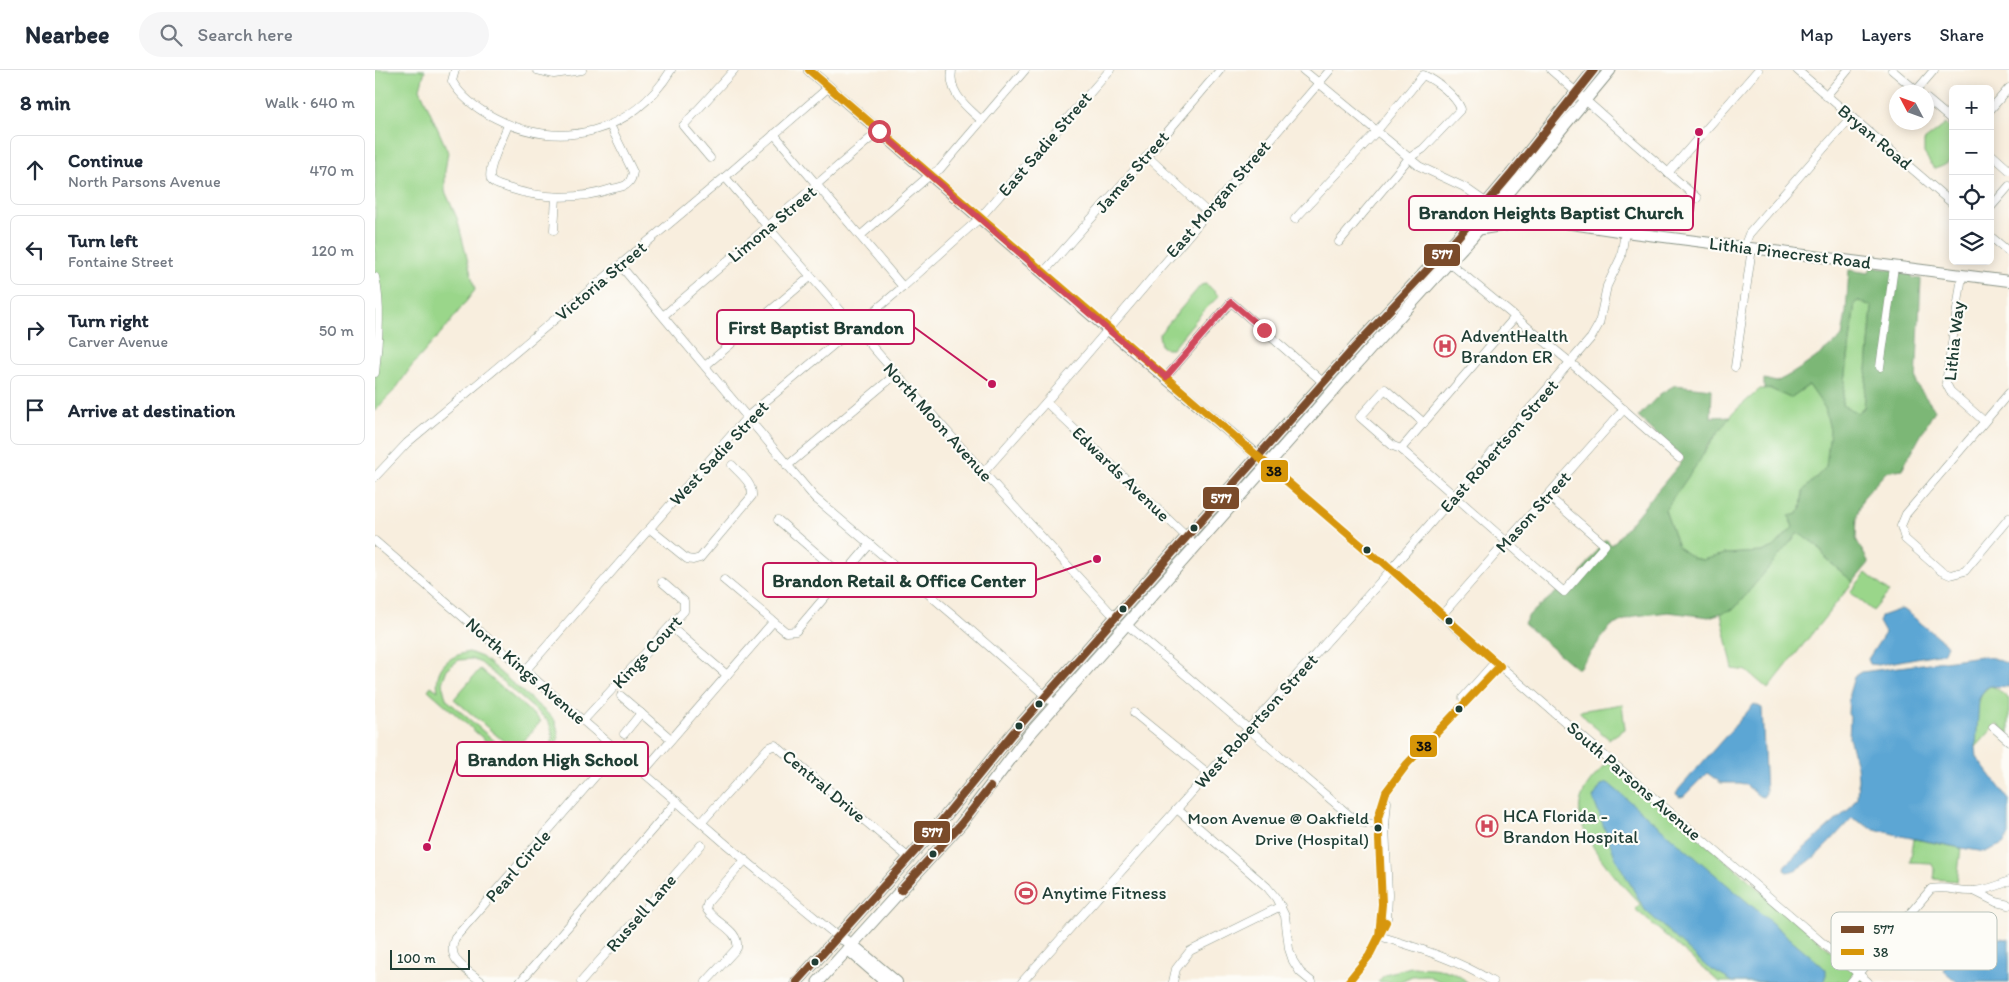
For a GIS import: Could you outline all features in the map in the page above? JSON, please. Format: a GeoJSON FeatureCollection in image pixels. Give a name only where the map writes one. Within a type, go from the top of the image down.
{"type":"FeatureCollection","features":[{"type":"Feature","properties":{"kind":"highway"},"geometry":{"type":"LineString","coordinates":[[1580,96],[1594,70]]}},
{"type":"Feature","properties":{"kind":"highway"},"geometry":{"type":"LineString","coordinates":[[818,982],[961,824],[1014,754],[1099,655],[1122,620],[1124,620],[1125,616],[1141,597],[1143,593],[1141,590],[1268,465],[1375,344],[1580,96],[1610,70]]}},
{"type":"Feature","properties":{"kind":"highway"},"geometry":{"type":"LineString","coordinates":[[797,982],[909,858],[1012,734],[1122,620],[1191,542],[1259,456],[1382,317],[1479,229],[1491,206]]}},
{"type":"Feature","properties":{"kind":"highway"},"geometry":{"type":"LineString","coordinates":[[1479,229],[1523,222]]}},
{"type":"Feature","properties":{"kind":"highway"},"geometry":{"type":"LineString","coordinates":[[961,824],[959,814],[981,784],[983,780],[981,773]]}},
{"type":"Feature","properties":{"kind":"main road"},"geometry":{"type":"LineString","coordinates":[[809,70],[1107,329],[1268,465]]}},
{"type":"Feature","properties":{"kind":"main road","name":"Lithia Pinecrest Road"},"geometry":{"type":"LineString","coordinates":[[1491,206],[1510,218],[1523,222],[1558,222],[2009,281]]}},
{"type":"Feature","properties":{"kind":"main road"},"geometry":{"type":"LineString","coordinates":[[837,936],[897,982]]}},
{"type":"Feature","properties":{"kind":"main road"},"geometry":{"type":"LineString","coordinates":[[849,946],[885,982]]}},
{"type":"Feature","properties":{"kind":"street"},"geometry":{"type":"LineString","coordinates":[[455,70],[452,81],[456,88],[474,104],[508,125],[533,133],[559,136],[585,133],[610,125],[641,106],[655,93],[671,70]]}},
{"type":"Feature","properties":{"kind":"street"},"geometry":{"type":"LineString","coordinates":[[537,70],[554,74],[582,70]]}},
{"type":"Feature","properties":{"kind":"street"},"geometry":{"type":"LineString","coordinates":[[710,158],[683,126],[734,70]]}},
{"type":"Feature","properties":{"kind":"street"},"geometry":{"type":"LineString","coordinates":[[952,70],[951,77],[955,92],[962,103],[981,120]]}},
{"type":"Feature","properties":{"kind":"street"},"geometry":{"type":"LineString","coordinates":[[860,236],[930,175],[940,169],[1025,70]]}},
{"type":"Feature","properties":{"kind":"street","name":"East Sadie Street"},"geometry":{"type":"LineString","coordinates":[[980,218],[1110,70]]}},
{"type":"Feature","properties":{"kind":"street","name":"James Street"},"geometry":{"type":"LineString","coordinates":[[1043,273],[1220,70]]}},
{"type":"Feature","properties":{"kind":"street"},"geometry":{"type":"LineString","coordinates":[[1303,70],[1419,166],[1464,187],[1491,206]]}},
{"type":"Feature","properties":{"kind":"street","name":"East Morgan Street"},"geometry":{"type":"LineString","coordinates":[[983,473],[1330,70]]}},
{"type":"Feature","properties":{"kind":"street"},"geometry":{"type":"LineString","coordinates":[[1551,70],[1697,198]]}},
{"type":"Feature","properties":{"kind":"street"},"geometry":{"type":"LineString","coordinates":[[1668,173],[1758,70]]}},
{"type":"Feature","properties":{"kind":"street","name":"Bryan Road"},"geometry":{"type":"LineString","coordinates":[[1797,70],[1949,201]]}},
{"type":"Feature","properties":{"kind":"street"},"geometry":{"type":"LineString","coordinates":[[1826,96],[1848,70]]}},
{"type":"Feature","properties":{"kind":"street"},"geometry":{"type":"LineString","coordinates":[[1891,70],[1909,85]]}},
{"type":"Feature","properties":{"kind":"street"},"geometry":{"type":"LineString","coordinates":[[1922,85],[1934,70]]}},
{"type":"Feature","properties":{"kind":"street"},"geometry":{"type":"LineString","coordinates":[[1295,219],[1376,132],[1423,75],[1430,78],[1457,100],[1461,109],[1423,149],[1409,158],[1339,242]]}},
{"type":"Feature","properties":{"kind":"street","name":"Victoria Street"},"geometry":{"type":"LineString","coordinates":[[375,477],[407,443],[725,177],[829,87]]}},
{"type":"Feature","properties":{"kind":"street"},"geometry":{"type":"LineString","coordinates":[[1994,105],[2009,88]]}},
{"type":"Feature","properties":{"kind":"street"},"geometry":{"type":"LineString","coordinates":[[1934,105],[1949,118]]}},
{"type":"Feature","properties":{"kind":"street"},"geometry":{"type":"LineString","coordinates":[[1735,367],[1749,234],[1851,117]]}},
{"type":"Feature","properties":{"kind":"street"},"geometry":{"type":"LineString","coordinates":[[508,125],[493,162],[490,174],[491,180],[495,184],[519,192],[556,197],[580,196],[603,192],[626,185],[632,179],[633,172],[610,125]]}},
{"type":"Feature","properties":{"kind":"street","name":"Limona Street"},"geometry":{"type":"LineString","coordinates":[[663,316],[879,131]]}},
{"type":"Feature","properties":{"kind":"street"},"geometry":{"type":"LineString","coordinates":[[774,134],[903,287]]}},
{"type":"Feature","properties":{"kind":"street"},"geometry":{"type":"LineString","coordinates":[[1147,156],[1207,212]]}},
{"type":"Feature","properties":{"kind":"street"},"geometry":{"type":"LineString","coordinates":[[1994,157],[2009,170]]}},
{"type":"Feature","properties":{"kind":"street","name":"North Moon Avenue"},"geometry":{"type":"LineString","coordinates":[[725,177],[895,374],[1110,612],[1122,620],[1349,815],[1364,823],[1381,825]]}},
{"type":"Feature","properties":{"kind":"street"},"geometry":{"type":"LineString","coordinates":[[1994,203],[2009,186]]}},
{"type":"Feature","properties":{"kind":"street"},"geometry":{"type":"LineString","coordinates":[[554,230],[556,197]]}},
{"type":"Feature","properties":{"kind":"street","name":"West Sadie Street"},"geometry":{"type":"LineString","coordinates":[[525,671],[749,416],[903,287],[980,218]]}},
{"type":"Feature","properties":{"kind":"street","name":"East Robertson Street"},"geometry":{"type":"LineString","coordinates":[[1390,570],[1591,338],[1599,324],[1607,286],[1623,251],[1625,232]]}},
{"type":"Feature","properties":{"kind":"street"},"geometry":{"type":"LineString","coordinates":[[1994,239],[2009,252]]}},
{"type":"Feature","properties":{"kind":"street"},"geometry":{"type":"LineString","coordinates":[[1445,259],[1571,363],[1679,458]]}},
{"type":"Feature","properties":{"kind":"street"},"geometry":{"type":"LineString","coordinates":[[620,265],[749,416],[787,466],[815,498],[958,619],[1055,705]]}},
{"type":"Feature","properties":{"kind":"street"},"geometry":{"type":"LineString","coordinates":[[1880,368],[1894,267]]}},
{"type":"Feature","properties":{"kind":"street","name":"Lithia Way"},"geometry":{"type":"LineString","coordinates":[[1962,276],[1946,383],[1949,391],[1983,421]]}},
{"type":"Feature","properties":{"kind":"street"},"geometry":{"type":"LineString","coordinates":[[375,277],[379,295],[375,373]]}},
{"type":"Feature","properties":{"kind":"street"},"geometry":{"type":"LineString","coordinates":[[705,366],[811,277]]}},
{"type":"Feature","properties":{"kind":"street"},"geometry":{"type":"LineString","coordinates":[[1166,377],[1231,302],[1324,383]]}},
{"type":"Feature","properties":{"kind":"street"},"geometry":{"type":"LineString","coordinates":[[1401,450],[1515,317]]}},
{"type":"Feature","properties":{"kind":"street"},"geometry":{"type":"LineString","coordinates":[[787,466],[895,374]]}},
{"type":"Feature","properties":{"kind":"street"},"geometry":{"type":"LineString","coordinates":[[1424,423],[1385,389],[1360,417],[1393,446],[1401,450],[1564,592],[1605,545],[1548,496]]}},
{"type":"Feature","properties":{"kind":"street"},"geometry":{"type":"LineString","coordinates":[[2009,393],[1983,421],[1906,514],[1901,526],[1905,539],[1941,571],[1950,575],[1965,570],[2009,518]]}},
{"type":"Feature","properties":{"kind":"street","name":"Edwards Avenue"},"geometry":{"type":"LineString","coordinates":[[1046,402],[1191,542]]}},
{"type":"Feature","properties":{"kind":"street","name":"Mason Street"},"geometry":{"type":"LineString","coordinates":[[1441,616],[1624,409]]}},
{"type":"Feature","properties":{"kind":"street"},"geometry":{"type":"LineString","coordinates":[[650,529],[687,559],[700,558],[752,496],[753,490],[750,485],[732,465]]}},
{"type":"Feature","properties":{"kind":"street","name":"South Parsons Avenue"},"geometry":{"type":"LineString","coordinates":[[1268,465],[1831,951]]}},
{"type":"Feature","properties":{"kind":"street"},"geometry":{"type":"LineString","coordinates":[[778,520],[843,576]]}},
{"type":"Feature","properties":{"kind":"street","name":"North Kings Avenue"},"geometry":{"type":"LineString","coordinates":[[375,541],[745,860],[837,936]]}},
{"type":"Feature","properties":{"kind":"street"},"geometry":{"type":"LineString","coordinates":[[724,580],[786,632],[796,632],[869,544]]}},
{"type":"Feature","properties":{"kind":"street","name":"West Robertson Street"},"geometry":{"type":"LineString","coordinates":[[1022,982],[1390,570]]}},
{"type":"Feature","properties":{"kind":"street","name":"Kings Court"},"geometry":{"type":"LineString","coordinates":[[583,721],[684,611],[684,601],[662,582]]}},
{"type":"Feature","properties":{"kind":"street"},"geometry":{"type":"LineString","coordinates":[[643,772],[773,622]]}},
{"type":"Feature","properties":{"kind":"street"},"geometry":{"type":"LineString","coordinates":[[678,633],[727,675]]}},
{"type":"Feature","properties":{"kind":"street"},"geometry":{"type":"LineString","coordinates":[[1348,982],[1369,956],[1385,926],[1388,910],[1383,869],[1381,806],[1398,774],[1422,747],[1427,738],[1497,664]]}},
{"type":"Feature","properties":{"kind":"street"},"geometry":{"type":"LineString","coordinates":[[621,696],[671,739]]}},
{"type":"Feature","properties":{"kind":"street"},"geometry":{"type":"LineString","coordinates":[[623,734],[641,713]]}},
{"type":"Feature","properties":{"kind":"street"},"geometry":{"type":"LineString","coordinates":[[1134,713],[1209,774]]}},
{"type":"Feature","properties":{"kind":"street"},"geometry":{"type":"LineString","coordinates":[[1993,727],[2009,741]]}},
{"type":"Feature","properties":{"kind":"street","name":"Central Drive"},"geometry":{"type":"LineString","coordinates":[[702,822],[768,748],[775,745],[909,858]]}},
{"type":"Feature","properties":{"kind":"street","name":"Pearl Circle"},"geometry":{"type":"LineString","coordinates":[[482,982],[456,960],[452,954],[451,946],[455,938],[618,750]]}},
{"type":"Feature","properties":{"kind":"street"},"geometry":{"type":"LineString","coordinates":[[520,982],[677,801]]}},
{"type":"Feature","properties":{"kind":"street"},"geometry":{"type":"LineString","coordinates":[[1177,809],[1267,887],[1281,906],[1287,928],[1290,956],[1296,967],[1311,982]]}},
{"type":"Feature","properties":{"kind":"street","name":"Russell Lane"},"geometry":{"type":"LineString","coordinates":[[583,981],[701,845]]}},
{"type":"Feature","properties":{"kind":"street"},"geometry":{"type":"LineString","coordinates":[[706,982],[737,948],[738,941],[735,936],[709,914],[706,908],[708,902],[745,860]]}},
{"type":"Feature","properties":{"kind":"street"},"geometry":{"type":"LineString","coordinates":[[1975,891],[1995,887],[2009,881]]}},
{"type":"Feature","properties":{"kind":"street"},"geometry":{"type":"LineString","coordinates":[[1912,912],[1931,890],[1945,886],[1975,891],[1996,902],[2009,905]]}},
{"type":"Feature","properties":{"kind":"street"},"geometry":{"type":"LineString","coordinates":[[1173,982],[1176,969],[1190,951],[1281,906]]}},
{"type":"Feature","properties":{"kind":"street"},"geometry":{"type":"LineString","coordinates":[[1379,936],[1445,957],[1493,982]]}},
{"type":"Feature","properties":{"kind":"street","name":"South Parsons Avenue"},"geometry":{"type":"LineString","coordinates":[[1853,970],[1867,982]]}},
{"type":"Feature","properties":{"kind":"street"},"geometry":{"type":"LineString","coordinates":[[1851,982],[1861,970]]}},
{"type":"Feature","properties":{"kind":"green space"},"geometry":{"type":"Polygon","coordinates":[[[375,70],[425,70],[420,89],[448,152],[445,171],[445,191],[457,218],[475,290],[448,325],[411,367],[395,390],[375,412],[375,70]]]}},
{"type":"Feature","properties":{"kind":"green space"},"geometry":{"type":"Polygon","coordinates":[[[1946,124],[1949,127],[1949,161],[1947,164],[1934,169],[1924,153],[1924,141],[1946,124]]]}},
{"type":"Feature","properties":{"kind":"green space"},"geometry":{"type":"Polygon","coordinates":[[[1871,267],[1910,272],[1913,278],[1921,279],[1916,384],[1935,410],[1902,469],[1886,472],[1863,498],[1857,516],[1856,539],[1869,563],[1853,582],[1825,558],[1817,546],[1798,533],[1734,609],[1709,617],[1668,612],[1635,616],[1611,626],[1579,668],[1576,668],[1524,624],[1529,615],[1559,590],[1565,596],[1604,540],[1607,540],[1612,545],[1684,459],[1638,417],[1660,394],[1675,385],[1712,389],[1711,417],[1731,416],[1707,446],[1700,460],[1665,510],[1678,547],[1693,558],[1702,560],[1725,554],[1762,552],[1774,547],[1793,527],[1789,516],[1797,514],[1801,509],[1803,491],[1826,467],[1830,430],[1825,408],[1809,385],[1790,398],[1771,389],[1764,389],[1764,379],[1776,382],[1794,372],[1842,337],[1849,270],[1869,273],[1871,267]],[[1858,301],[1855,303],[1842,405],[1858,413],[1864,408],[1872,306],[1858,301]]]}},
{"type":"Feature","properties":{"kind":"green space"},"geometry":{"type":"Polygon","coordinates":[[[1205,284],[1219,296],[1199,316],[1172,349],[1166,349],[1161,346],[1159,335],[1161,332],[1201,285],[1205,284]]]}},
{"type":"Feature","properties":{"kind":"green space"},"geometry":{"type":"Polygon","coordinates":[[[1858,301],[1872,306],[1864,408],[1858,413],[1842,406],[1855,303],[1858,301]]]}},
{"type":"Feature","properties":{"kind":"green space"},"geometry":{"type":"Polygon","coordinates":[[[1809,385],[1825,408],[1830,430],[1828,454],[1826,467],[1803,491],[1801,509],[1790,521],[1793,527],[1774,547],[1762,552],[1725,554],[1702,560],[1693,558],[1678,547],[1665,510],[1722,426],[1736,410],[1760,389],[1771,389],[1790,398],[1809,385]]]}},
{"type":"Feature","properties":{"kind":"green space"},"geometry":{"type":"Polygon","coordinates":[[[1798,532],[1817,546],[1825,558],[1853,582],[1768,689],[1747,671],[1733,669],[1721,613],[1734,609],[1798,532]]]}},
{"type":"Feature","properties":{"kind":"green space"},"geometry":{"type":"Polygon","coordinates":[[[1866,573],[1889,592],[1873,611],[1850,592],[1866,573]]]}},
{"type":"Feature","properties":{"kind":"green space"},"geometry":{"type":"Polygon","coordinates":[[[469,652],[482,657],[554,719],[558,740],[550,757],[543,763],[534,767],[524,768],[513,765],[428,690],[431,686],[438,691],[437,683],[440,670],[448,660],[469,652]],[[471,659],[459,660],[447,669],[442,683],[447,700],[513,757],[532,761],[546,754],[552,739],[552,731],[548,721],[481,663],[471,659]]]}},
{"type":"Feature","properties":{"kind":"green space"},"geometry":{"type":"Polygon","coordinates":[[[480,669],[541,721],[515,751],[454,699],[480,669]]]}},
{"type":"Feature","properties":{"kind":"green space"},"geometry":{"type":"Polygon","coordinates":[[[1990,686],[1996,688],[2009,699],[2009,734],[1997,724],[1976,747],[1978,706],[1984,691],[1990,686]]]}},
{"type":"Feature","properties":{"kind":"green space"},"geometry":{"type":"Polygon","coordinates":[[[1622,704],[1625,729],[1609,739],[1579,711],[1622,704]]]}},
{"type":"Feature","properties":{"kind":"green space"},"geometry":{"type":"Polygon","coordinates":[[[1610,760],[1831,951],[1831,970],[1853,970],[1867,982],[1719,982],[1635,909],[1640,904],[1598,854],[1582,824],[1580,809],[1582,796],[1590,781],[1610,760]]]}},
{"type":"Feature","properties":{"kind":"green space"},"geometry":{"type":"Polygon","coordinates":[[[1914,839],[1961,848],[1957,881],[1934,879],[1935,870],[1931,863],[1910,862],[1914,839]]]}},
{"type":"Feature","properties":{"kind":"green space"},"geometry":{"type":"Polygon","coordinates":[[[1411,967],[1447,971],[1454,973],[1467,982],[1442,982],[1426,975],[1412,976],[1399,982],[1378,982],[1385,974],[1411,967]]]}},
{"type":"Feature","properties":{"kind":"water"},"geometry":{"type":"Polygon","coordinates":[[[1901,609],[1906,611],[1947,646],[1943,653],[1878,665],[1870,664],[1868,659],[1885,633],[1879,622],[1881,616],[1901,609]]]}},
{"type":"Feature","properties":{"kind":"water"},"geometry":{"type":"Polygon","coordinates":[[[1981,656],[2009,664],[2009,687],[1990,686],[1985,689],[1979,699],[1976,747],[1977,757],[2009,800],[2009,835],[2003,844],[1985,852],[1967,849],[1871,828],[1852,818],[1830,842],[1804,865],[1787,872],[1784,870],[1785,865],[1849,809],[1857,797],[1857,766],[1849,738],[1850,717],[1848,714],[1849,694],[1854,677],[1862,672],[1981,656]]]}},
{"type":"Feature","properties":{"kind":"water"},"geometry":{"type":"Polygon","coordinates":[[[1754,704],[1762,708],[1766,793],[1763,797],[1746,785],[1740,783],[1721,783],[1707,773],[1684,796],[1680,797],[1676,794],[1679,789],[1754,704]]]}},
{"type":"Feature","properties":{"kind":"water"},"geometry":{"type":"Polygon","coordinates":[[[1608,783],[1820,964],[1826,970],[1826,979],[1823,982],[1733,982],[1707,967],[1645,910],[1616,859],[1593,798],[1601,785],[1608,783]]]}},
{"type":"Feature","properties":{"kind":"water"},"geometry":{"type":"Polygon","coordinates":[[[1997,937],[2009,939],[2009,982],[1957,982],[1944,971],[1997,970],[1997,937]]]}},
{"type":"Feature","properties":{"kind":"transit line","name":"38"},"geometry":{"type":"LineString","coordinates":[[809,70],[1377,559],[1382,561],[1500,666],[1407,764],[1386,792],[1378,818],[1382,904],[1379,936]]}},
{"type":"Feature","properties":{"kind":"transit line","name":"577"},"geometry":{"type":"LineString","coordinates":[[797,982],[934,830],[1012,734],[1355,347],[1458,237],[1594,70]]}},
{"type":"Feature","properties":{"kind":"transit line","name":"577"},"geometry":{"type":"LineString","coordinates":[[901,890],[961,824],[990,787]]}},
{"type":"Feature","properties":{"kind":"transit line","name":"38"},"geometry":{"type":"LineString","coordinates":[[1348,982],[1369,956],[1386,922]]}},
{"type":"Feature","properties":{"kind":"place","name":"Brandon Heights Baptist Church"},"geometry":{"type":"Point","coordinates":[1699,132]}},
{"type":"Feature","properties":{"kind":"place","name":"AdventHealth Brandon ER"},"geometry":{"type":"Point","coordinates":[1445,346]}},
{"type":"Feature","properties":{"kind":"place","name":"First Baptist Brandon"},"geometry":{"type":"Point","coordinates":[992,384]}},
{"type":"Feature","properties":{"kind":"place","name":"Brandon Retail & Office Center"},"geometry":{"type":"Point","coordinates":[1097,559]}},
{"type":"Feature","properties":{"kind":"place","name":"HCA Florida - Brandon Hospital"},"geometry":{"type":"Point","coordinates":[1487,826]}},
{"type":"Feature","properties":{"kind":"place","name":"Moon Avenue @ Oakfield Drive (Hospital)"},"geometry":{"type":"Point","coordinates":[1378,828]}},
{"type":"Feature","properties":{"kind":"place","name":"Brandon High School"},"geometry":{"type":"Point","coordinates":[427,847]}},
{"type":"Feature","properties":{"kind":"place","name":"Anytime Fitness"},"geometry":{"type":"Point","coordinates":[1026,893]}},
{"type":"Feature","properties":{"kind":"route"},"geometry":{"type":"LineString","coordinates":[[879,131],[1107,329],[1166,377],[1231,302],[1264,330]]}}]}
